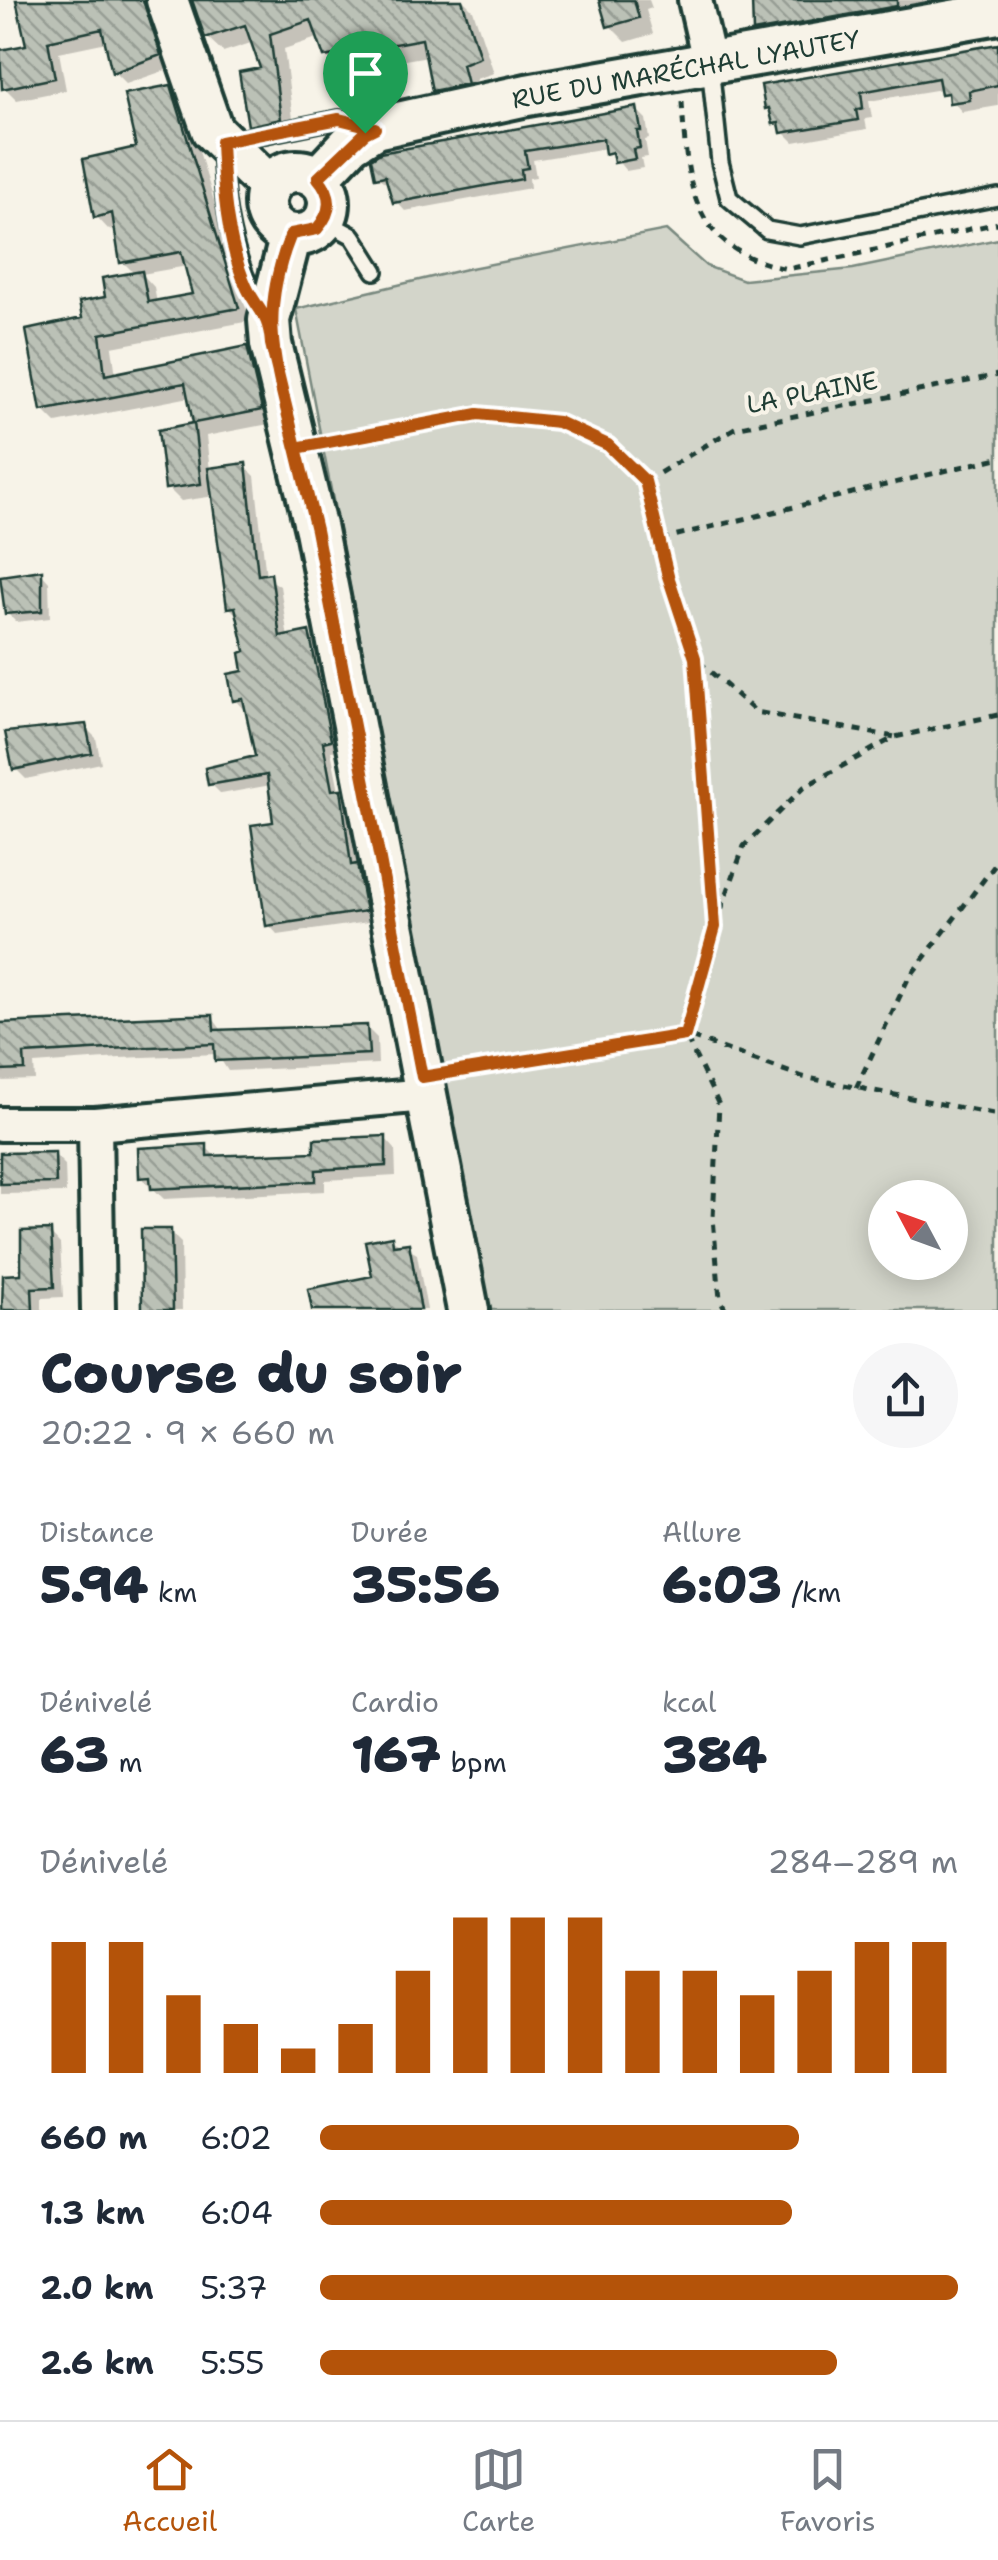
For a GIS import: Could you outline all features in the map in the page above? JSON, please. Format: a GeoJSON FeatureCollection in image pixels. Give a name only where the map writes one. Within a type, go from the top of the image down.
{"type":"FeatureCollection","features":[{"type":"Feature","properties":{"kind":"street"},"geometry":{"type":"LineString","coordinates":[[167,0],[205,114],[221,142],[269,186]]}},
{"type":"Feature","properties":{"kind":"street"},"geometry":{"type":"LineString","coordinates":[[695,0],[695,66]]}},
{"type":"Feature","properties":{"kind":"street","name":"RUE DU MARÉCHAL LYAUTEY"},"geometry":{"type":"LineString","coordinates":[[318,178],[351,144],[375,128],[998,13]]}},
{"type":"Feature","properties":{"kind":"street"},"geometry":{"type":"LineString","coordinates":[[308,228],[268,218],[265,196],[269,186],[294,170],[318,178],[330,200],[308,228],[269,320],[468,1310]]}},
{"type":"Feature","properties":{"kind":"street"},"geometry":{"type":"LineString","coordinates":[[0,1124],[95,1124],[424,1086]]}},
{"type":"Feature","properties":{"kind":"street"},"geometry":{"type":"LineString","coordinates":[[95,1124],[98,1310]]}},
{"type":"Feature","properties":{"kind":"lane"},"geometry":{"type":"LineString","coordinates":[[695,66],[729,198],[767,230],[800,236],[998,197]]}},
{"type":"Feature","properties":{"kind":"lane","name":"RUE DU MARÉCHAL LYAUTEY"},"geometry":{"type":"LineString","coordinates":[[221,142],[339,119],[375,128]]}},
{"type":"Feature","properties":{"kind":"lane"},"geometry":{"type":"LineString","coordinates":[[221,142],[223,197],[242,270],[247,288],[269,320]]}},
{"type":"Feature","properties":{"kind":"lane"},"geometry":{"type":"LineString","coordinates":[[308,228],[352,236],[375,271]]}},
{"type":"Feature","properties":{"kind":"path"},"geometry":{"type":"LineString","coordinates":[[695,66],[686,156],[697,208],[731,250],[758,263],[788,269],[998,224]]}},
{"type":"Feature","properties":{"kind":"path","name":"LA PLAINE"},"geometry":{"type":"LineString","coordinates":[[645,481],[735,428],[998,375]]}},
{"type":"Feature","properties":{"kind":"path"},"geometry":{"type":"LineString","coordinates":[[296,448],[478,414],[558,422],[608,445],[645,481],[668,576],[695,658],[715,927]]}},
{"type":"Feature","properties":{"kind":"path"},"geometry":{"type":"LineString","coordinates":[[661,539],[998,458]]}},
{"type":"Feature","properties":{"kind":"path"},"geometry":{"type":"LineString","coordinates":[[695,658],[756,712],[836,730],[896,738]]}},
{"type":"Feature","properties":{"kind":"path"},"geometry":{"type":"LineString","coordinates":[[726,1310],[720,1299],[713,1218],[719,1105],[685,1035],[715,927],[744,846],[804,786],[896,738],[998,714]]}},
{"type":"Feature","properties":{"kind":"path"},"geometry":{"type":"LineString","coordinates":[[856,1088],[908,979],[998,861]]}},
{"type":"Feature","properties":{"kind":"path"},"geometry":{"type":"LineString","coordinates":[[424,1086],[685,1035],[803,1077],[998,1114]]}},
{"type":"Feature","properties":{"kind":"shaded area"},"geometry":{"type":"Polygon","coordinates":[[[666,230],[706,266],[744,280],[853,269],[998,239],[998,1310],[490,1310],[296,309],[466,269],[666,230]]]}},
{"type":"Feature","properties":{"kind":"building"},"geometry":{"type":"Polygon","coordinates":[[[16,0],[143,0],[161,55],[112,73],[102,29],[48,41],[55,78],[2,89],[0,50],[26,45],[16,0]]]}},
{"type":"Feature","properties":{"kind":"building"},"geometry":{"type":"Polygon","coordinates":[[[192,0],[462,0],[480,57],[462,64],[467,84],[432,91],[422,39],[324,57],[311,20],[270,34],[281,119],[248,126],[239,72],[260,68],[245,25],[205,38],[192,0]]]}},
{"type":"Feature","properties":{"kind":"building"},"geometry":{"type":"Polygon","coordinates":[[[599,0],[634,0],[639,18],[607,27],[599,0]]]}},
{"type":"Feature","properties":{"kind":"building"},"geometry":{"type":"Polygon","coordinates":[[[752,0],[897,0],[897,6],[753,32],[752,0]]]}},
{"type":"Feature","properties":{"kind":"building"},"geometry":{"type":"Polygon","coordinates":[[[998,44],[998,85],[969,91],[970,100],[949,103],[948,93],[941,94],[938,78],[861,92],[863,108],[856,110],[858,120],[781,133],[779,123],[773,124],[769,108],[765,109],[761,85],[998,44]]]}},
{"type":"Feature","properties":{"kind":"building"},"geometry":{"type":"Polygon","coordinates":[[[171,85],[239,308],[100,334],[105,375],[247,346],[262,410],[194,423],[201,484],[165,489],[158,430],[193,423],[185,383],[41,411],[26,330],[82,318],[79,302],[105,297],[102,278],[142,271],[148,302],[192,294],[181,252],[120,263],[112,213],[94,218],[83,159],[136,147],[124,94],[171,85]]]}},
{"type":"Feature","properties":{"kind":"building"},"geometry":{"type":"Polygon","coordinates":[[[637,107],[641,131],[637,131],[640,148],[633,149],[635,159],[614,163],[612,152],[605,154],[603,139],[525,151],[528,168],[521,169],[522,179],[393,203],[385,176],[375,178],[371,159],[380,153],[637,107]]]}},
{"type":"Feature","properties":{"kind":"building"},"geometry":{"type":"Polygon","coordinates":[[[246,463],[258,575],[271,573],[280,637],[309,631],[331,740],[323,742],[332,790],[341,789],[351,865],[357,864],[366,911],[266,926],[251,825],[273,822],[267,775],[208,785],[205,768],[255,756],[243,699],[233,701],[228,674],[243,671],[240,653],[245,651],[235,607],[227,608],[208,468],[246,463]]]}},
{"type":"Feature","properties":{"kind":"building"},"geometry":{"type":"Polygon","coordinates":[[[42,570],[42,611],[5,614],[0,576],[42,570]]]}},
{"type":"Feature","properties":{"kind":"building"},"geometry":{"type":"Polygon","coordinates":[[[86,724],[92,753],[13,770],[5,732],[86,724]]]}},
{"type":"Feature","properties":{"kind":"building"},"geometry":{"type":"Polygon","coordinates":[[[213,1015],[214,1030],[367,1025],[369,1054],[215,1061],[214,1044],[24,1054],[25,1070],[0,1071],[0,1023],[213,1015]]]}},
{"type":"Feature","properties":{"kind":"building"},"geometry":{"type":"Polygon","coordinates":[[[386,1136],[386,1166],[316,1170],[316,1181],[151,1189],[150,1177],[139,1178],[138,1148],[207,1144],[207,1156],[314,1152],[314,1139],[386,1136]]]}},
{"type":"Feature","properties":{"kind":"building"},"geometry":{"type":"Polygon","coordinates":[[[55,1152],[56,1183],[0,1184],[0,1153],[55,1152]]]}},
{"type":"Feature","properties":{"kind":"building"},"geometry":{"type":"Polygon","coordinates":[[[141,1229],[171,1229],[173,1310],[142,1310],[141,1229]]]}},
{"type":"Feature","properties":{"kind":"building"},"geometry":{"type":"Polygon","coordinates":[[[51,1230],[54,1287],[32,1288],[33,1310],[2,1310],[3,1275],[21,1274],[21,1231],[51,1230]]]}},
{"type":"Feature","properties":{"kind":"building"},"geometry":{"type":"Polygon","coordinates":[[[392,1236],[393,1245],[409,1243],[421,1310],[312,1310],[308,1289],[372,1276],[365,1241],[392,1236]]]}},
{"type":"Feature","properties":{"kind":"route"},"geometry":{"type":"LineString","coordinates":[[365,133],[318,178],[328,190],[329,210],[317,229],[307,234],[291,234],[273,299],[269,320],[271,344],[296,448],[322,441],[478,414],[558,422],[608,445],[645,481],[668,576],[695,658],[715,927],[685,1035],[422,1077],[316,530],[271,344],[269,320],[247,288],[223,197],[221,142],[339,119],[375,128],[365,133]]}}]}
